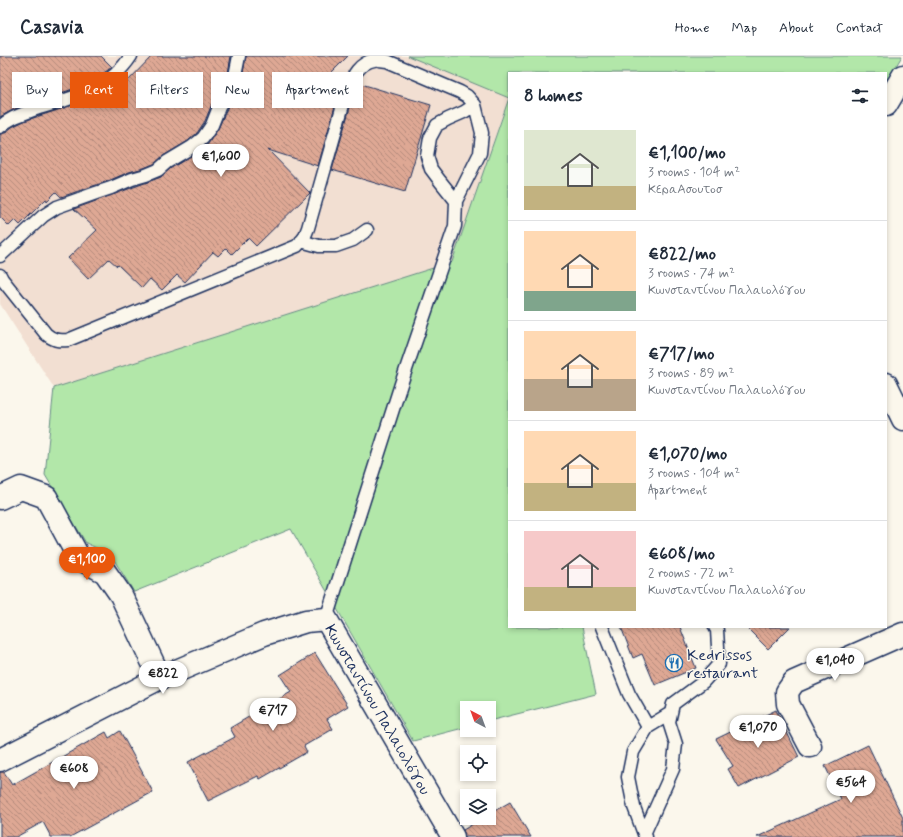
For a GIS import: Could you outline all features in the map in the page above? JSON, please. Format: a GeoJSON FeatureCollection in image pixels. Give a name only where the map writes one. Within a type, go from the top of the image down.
{"type":"FeatureCollection","features":[{"type":"Feature","properties":{"kind":"street"},"geometry":{"type":"LineString","coordinates":[[887,103],[903,76]]}},
{"type":"Feature","properties":{"kind":"street"},"geometry":{"type":"LineString","coordinates":[[887,386],[902,414]]}},
{"type":"Feature","properties":{"kind":"street"},"geometry":{"type":"LineString","coordinates":[[0,498],[21,488],[46,497],[79,558],[105,572],[122,595],[160,678]]}},
{"type":"Feature","properties":{"kind":"street","name":"Κωνσταντίνου Παλαιολόγου"},"geometry":{"type":"LineString","coordinates":[[0,760],[160,678],[264,634],[306,621],[326,620],[453,837]]}},
{"type":"Feature","properties":{"kind":"street"},"geometry":{"type":"LineString","coordinates":[[810,746],[788,704],[787,692],[794,682],[903,634]]}},
{"type":"Feature","properties":{"kind":"lane"},"geometry":{"type":"LineString","coordinates":[[0,127],[11,119],[22,114],[83,94],[99,87],[114,76],[131,56]]}},
{"type":"Feature","properties":{"kind":"lane"},"geometry":{"type":"LineString","coordinates":[[0,256],[43,216],[57,207],[132,179],[146,176],[158,170],[171,159],[192,147],[203,138],[212,125],[221,102],[230,90],[234,81],[239,56]]}},
{"type":"Feature","properties":{"kind":"lane"},"geometry":{"type":"LineString","coordinates":[[0,275],[46,334],[52,339],[59,341],[68,340],[297,246],[304,238],[308,228],[348,88],[355,73],[364,64],[374,60],[387,61],[467,96],[475,105],[482,133],[480,153],[456,201],[455,226],[401,384],[326,620]]}},
{"type":"Feature","properties":{"kind":"lane"},"geometry":{"type":"LineString","coordinates":[[456,201],[432,169],[427,156],[430,138],[437,125],[475,105]]}},
{"type":"Feature","properties":{"kind":"lane"},"geometry":{"type":"LineString","coordinates":[[301,241],[319,246],[336,246],[353,240],[367,230]]}},
{"type":"Feature","properties":{"kind":"lane"},"geometry":{"type":"LineString","coordinates":[[602,628],[629,694],[648,727]]}},
{"type":"Feature","properties":{"kind":"lane"},"geometry":{"type":"LineString","coordinates":[[645,835],[673,769],[676,744],[669,722],[673,704],[703,682],[719,664],[716,628]]}},
{"type":"Feature","properties":{"kind":"lane"},"geometry":{"type":"LineString","coordinates":[[645,835],[634,807],[628,777],[633,752],[648,727],[671,713]]}},
{"type":"Feature","properties":{"kind":"shaded area"},"geometry":{"type":"Polygon","coordinates":[[[0,56],[408,56],[508,97],[452,262],[54,388],[0,304],[0,56]]]}},
{"type":"Feature","properties":{"kind":"green space"},"geometry":{"type":"Polygon","coordinates":[[[408,56],[902,56],[887,81],[887,72],[508,72],[508,98],[408,56]]]}},
{"type":"Feature","properties":{"kind":"green space"},"geometry":{"type":"Polygon","coordinates":[[[508,101],[508,628],[582,628],[596,694],[496,719],[496,701],[460,701],[460,729],[413,741],[291,529],[134,592],[111,555],[86,543],[45,475],[54,388],[452,262],[508,101]]]}},
{"type":"Feature","properties":{"kind":"building"},"geometry":{"type":"Polygon","coordinates":[[[0,56],[101,56],[112,67],[105,72],[70,72],[70,90],[62,93],[62,72],[12,72],[12,108],[17,108],[0,117],[0,56]]]}},
{"type":"Feature","properties":{"kind":"building"},"geometry":{"type":"Polygon","coordinates":[[[152,56],[231,56],[228,72],[211,72],[211,106],[205,121],[197,133],[188,141],[163,156],[154,164],[144,168],[61,197],[56,192],[47,201],[46,199],[20,225],[15,220],[9,226],[0,217],[0,134],[5,133],[12,127],[24,121],[70,106],[70,108],[128,108],[128,81],[136,73],[136,108],[203,108],[203,72],[137,72],[152,56]]]}},
{"type":"Feature","properties":{"kind":"building"},"geometry":{"type":"Polygon","coordinates":[[[246,56],[348,56],[332,72],[272,72],[272,108],[334,108],[318,166],[268,150],[310,193],[256,246],[248,238],[232,254],[226,248],[218,256],[213,252],[185,282],[177,275],[162,290],[150,279],[142,288],[118,265],[117,266],[109,259],[88,279],[68,258],[97,230],[74,209],[161,177],[171,168],[208,144],[218,129],[227,108],[264,108],[264,72],[243,72],[246,56]]]}},
{"type":"Feature","properties":{"kind":"building"},"geometry":{"type":"Polygon","coordinates":[[[363,85],[431,105],[405,192],[332,170],[350,108],[363,108],[363,85]]]}},
{"type":"Feature","properties":{"kind":"building"},"geometry":{"type":"Polygon","coordinates":[[[621,628],[680,628],[696,668],[655,685],[642,654],[633,658],[621,628]]]}},
{"type":"Feature","properties":{"kind":"building"},"geometry":{"type":"Polygon","coordinates":[[[747,628],[789,628],[768,649],[747,628]]]}},
{"type":"Feature","properties":{"kind":"building"},"geometry":{"type":"Polygon","coordinates":[[[315,653],[348,706],[327,719],[333,729],[304,746],[307,752],[260,779],[258,776],[208,801],[188,762],[235,737],[230,728],[291,692],[280,675],[315,653]]]}},
{"type":"Feature","properties":{"kind":"building"},"geometry":{"type":"Polygon","coordinates":[[[776,710],[799,757],[739,788],[728,769],[733,766],[716,739],[776,710]]]}},
{"type":"Feature","properties":{"kind":"building"},"geometry":{"type":"Polygon","coordinates":[[[120,731],[153,792],[70,837],[51,837],[43,822],[16,837],[0,837],[0,772],[4,772],[12,785],[106,732],[109,738],[120,731]]]}},
{"type":"Feature","properties":{"kind":"building"},"geometry":{"type":"Polygon","coordinates":[[[868,745],[903,818],[903,837],[757,837],[841,799],[825,766],[868,745]]]}},
{"type":"Feature","properties":{"kind":"building"},"geometry":{"type":"Polygon","coordinates":[[[510,802],[531,837],[465,837],[463,830],[471,825],[496,825],[496,810],[510,802]]]}},
{"type":"Feature","properties":{"kind":"place","name":"Kedrissos restaurant"},"geometry":{"type":"Point","coordinates":[674,663]}}]}
